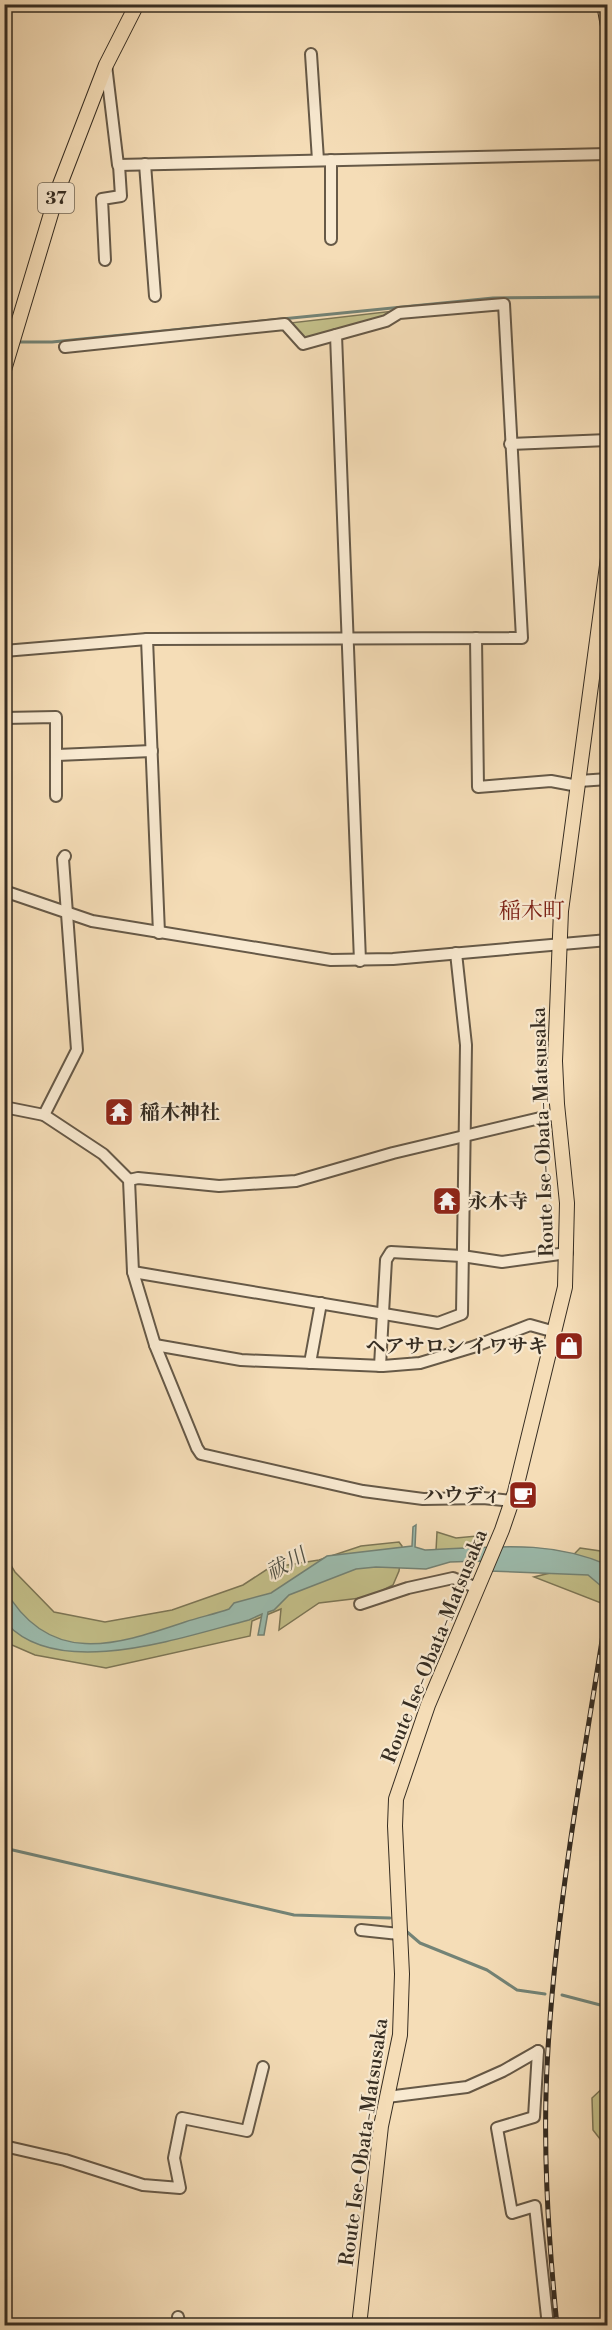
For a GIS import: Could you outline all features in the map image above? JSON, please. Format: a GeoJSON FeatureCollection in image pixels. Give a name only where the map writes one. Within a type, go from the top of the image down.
{"type":"FeatureCollection","features":[{"type":"Feature","properties":{"kind":"main road","name":"37"},"geometry":{"type":"LineString","coordinates":[[4,370],[59,187],[106,65],[137,4]]}},
{"type":"Feature","properties":{"kind":"main road"},"geometry":{"type":"LineString","coordinates":[[604,4],[608,26]]}},
{"type":"Feature","properties":{"kind":"main road","name":"Route Ise-Obata-Matsusaka"},"geometry":{"type":"LineString","coordinates":[[359,2325],[378,2153],[400,2035],[402,1974],[394,1826],[397,1794],[432,1695],[502,1530],[512,1501],[565,1287],[566,1189],[558,1114],[555,1038],[560,943],[566,855],[575,791],[579,784],[608,558]]}},
{"type":"Feature","properties":{"kind":"street"},"geometry":{"type":"LineString","coordinates":[[311,54],[318,160]]}},
{"type":"Feature","properties":{"kind":"street"},"geometry":{"type":"LineString","coordinates":[[105,260],[102,199],[121,196],[106,65]]}},
{"type":"Feature","properties":{"kind":"street"},"geometry":{"type":"LineString","coordinates":[[118,165],[608,154]]}},
{"type":"Feature","properties":{"kind":"street"},"geometry":{"type":"LineString","coordinates":[[331,160],[332,239]]}},
{"type":"Feature","properties":{"kind":"street"},"geometry":{"type":"LineString","coordinates":[[145,164],[155,296]]}},
{"type":"Feature","properties":{"kind":"street"},"geometry":{"type":"LineString","coordinates":[[4,651],[147,639],[522,638],[518,529],[510,444],[504,304],[399,313],[386,321],[303,344],[285,324],[65,347]]}},
{"type":"Feature","properties":{"kind":"street"},"geometry":{"type":"LineString","coordinates":[[336,335],[360,961]]}},
{"type":"Feature","properties":{"kind":"street"},"geometry":{"type":"LineString","coordinates":[[510,444],[608,440]]}},
{"type":"Feature","properties":{"kind":"street"},"geometry":{"type":"LineString","coordinates":[[476,638],[478,787],[551,781],[579,784],[608,779]]}},
{"type":"Feature","properties":{"kind":"street"},"geometry":{"type":"LineString","coordinates":[[147,639],[159,933]]}},
{"type":"Feature","properties":{"kind":"street"},"geometry":{"type":"LineString","coordinates":[[4,718],[56,717],[56,796]]}},
{"type":"Feature","properties":{"kind":"street"},"geometry":{"type":"LineString","coordinates":[[57,755],[152,752]]}},
{"type":"Feature","properties":{"kind":"street"},"geometry":{"type":"LineString","coordinates":[[44,1114],[77,1050],[63,859],[65,856]]}},
{"type":"Feature","properties":{"kind":"street"},"geometry":{"type":"LineString","coordinates":[[4,891],[67,915],[302,957],[360,961],[608,940]]}},
{"type":"Feature","properties":{"kind":"street"},"geometry":{"type":"LineString","coordinates":[[133,1272],[438,1323],[462,1314],[466,1045],[456,953]]}},
{"type":"Feature","properties":{"kind":"street"},"geometry":{"type":"LineString","coordinates":[[4,1107],[44,1114],[103,1154],[129,1180],[133,1272],[155,1345],[201,1454],[363,1491],[423,1499],[483,1498],[512,1501]]}},
{"type":"Feature","properties":{"kind":"street"},"geometry":{"type":"LineString","coordinates":[[129,1180],[138,1178],[219,1186],[296,1181],[393,1153],[558,1114]]}},
{"type":"Feature","properties":{"kind":"street"},"geometry":{"type":"LineString","coordinates":[[381,1366],[388,1254],[391,1252],[462,1256],[502,1262],[567,1253]]}},
{"type":"Feature","properties":{"kind":"street"},"geometry":{"type":"LineString","coordinates":[[310,1363],[321,1303]]}},
{"type":"Feature","properties":{"kind":"street"},"geometry":{"type":"LineString","coordinates":[[155,1345],[242,1360],[381,1366],[420,1363],[473,1347],[530,1325],[555,1332]]}},
{"type":"Feature","properties":{"kind":"street"},"geometry":{"type":"LineString","coordinates":[[360,1604],[408,1588],[453,1578],[478,1586]]}},
{"type":"Feature","properties":{"kind":"street"},"geometry":{"type":"LineString","coordinates":[[361,1930],[399,1934]]}},
{"type":"Feature","properties":{"kind":"street"},"geometry":{"type":"LineString","coordinates":[[387,2097],[467,2087],[503,2071],[538,2051],[534,2117],[497,2128],[512,2213],[535,2206],[548,2325]]}},
{"type":"Feature","properties":{"kind":"street"},"geometry":{"type":"LineString","coordinates":[[4,2145],[65,2160],[143,2185],[180,2188],[174,2158],[182,2118],[247,2131],[263,2067]]}},
{"type":"Feature","properties":{"kind":"shaded area"},"geometry":{"type":"Polygon","coordinates":[[[394,311],[385,318],[305,340],[290,323],[394,311]]]}},
{"type":"Feature","properties":{"kind":"shaded area"},"geometry":{"type":"Polygon","coordinates":[[[416,1525],[415,1547],[425,1550],[517,1547],[562,1551],[585,1557],[608,1565],[607,1591],[588,1575],[489,1571],[480,1561],[450,1562],[426,1569],[376,1567],[356,1569],[289,1595],[274,1610],[268,1612],[264,1635],[258,1635],[262,1614],[249,1620],[158,1643],[90,1652],[58,1650],[30,1641],[7,1624],[5,1625],[4,1588],[22,1613],[42,1630],[63,1640],[86,1644],[134,1638],[224,1611],[234,1603],[271,1593],[327,1556],[412,1546],[413,1527],[416,1525]]]}},
{"type":"Feature","properties":{"kind":"shaded area"},"geometry":{"type":"Polygon","coordinates":[[[437,1532],[456,1538],[487,1535],[481,1548],[436,1551],[437,1532]]]}},
{"type":"Feature","properties":{"kind":"shaded area"},"geometry":{"type":"Polygon","coordinates":[[[399,1542],[402,1546],[399,1571],[393,1585],[369,1597],[319,1603],[279,1630],[281,1609],[252,1621],[250,1636],[106,1668],[35,1655],[5,1642],[4,1554],[15,1572],[54,1612],[105,1622],[172,1610],[243,1585],[269,1568],[319,1560],[361,1546],[399,1542]]]}},
{"type":"Feature","properties":{"kind":"shaded area"},"geometry":{"type":"Polygon","coordinates":[[[580,1548],[607,1552],[601,1603],[534,1577],[558,1571],[580,1548]]]}},
{"type":"Feature","properties":{"kind":"shaded area"},"geometry":{"type":"Polygon","coordinates":[[[607,2084],[607,2148],[593,2130],[592,2098],[607,2084]]]}},
{"type":"Feature","properties":{"kind":"waterway"},"geometry":{"type":"LineString","coordinates":[[15,342],[52,342],[493,298],[608,297]]}},
{"type":"Feature","properties":{"kind":"waterway"},"geometry":{"type":"LineString","coordinates":[[4,1848],[294,1915],[390,1918]]}},
{"type":"Feature","properties":{"kind":"waterway"},"geometry":{"type":"LineString","coordinates":[[406,1931],[420,1943],[487,1970],[517,1990],[545,1994]]}},
{"type":"Feature","properties":{"kind":"waterway"},"geometry":{"type":"LineString","coordinates":[[562,1995],[608,2007]]}},
{"type":"Feature","properties":{"kind":"railway"},"geometry":{"type":"LineString","coordinates":[[557,2326],[547,2188],[548,2049],[565,1881],[608,1603]]}},
{"type":"Feature","properties":{"kind":"place","name":"稲木神社"},"geometry":{"type":"Point","coordinates":[119,1112]}},
{"type":"Feature","properties":{"kind":"place","name":"永木寺"},"geometry":{"type":"Point","coordinates":[447,1201]}},
{"type":"Feature","properties":{"kind":"place","name":"ヘアサロン イワサキ"},"geometry":{"type":"Point","coordinates":[569,1346]}},
{"type":"Feature","properties":{"kind":"place","name":"ハウディ"},"geometry":{"type":"Point","coordinates":[523,1495]}},
{"type":"Feature","properties":{"kind":"district","name":"稲木町"},"geometry":{"type":"Point","coordinates":[532,910]}},
{"type":"Feature","properties":{"kind":"water label","name":"祓川"},"geometry":{"type":"Point","coordinates":[286,1564]}}]}
